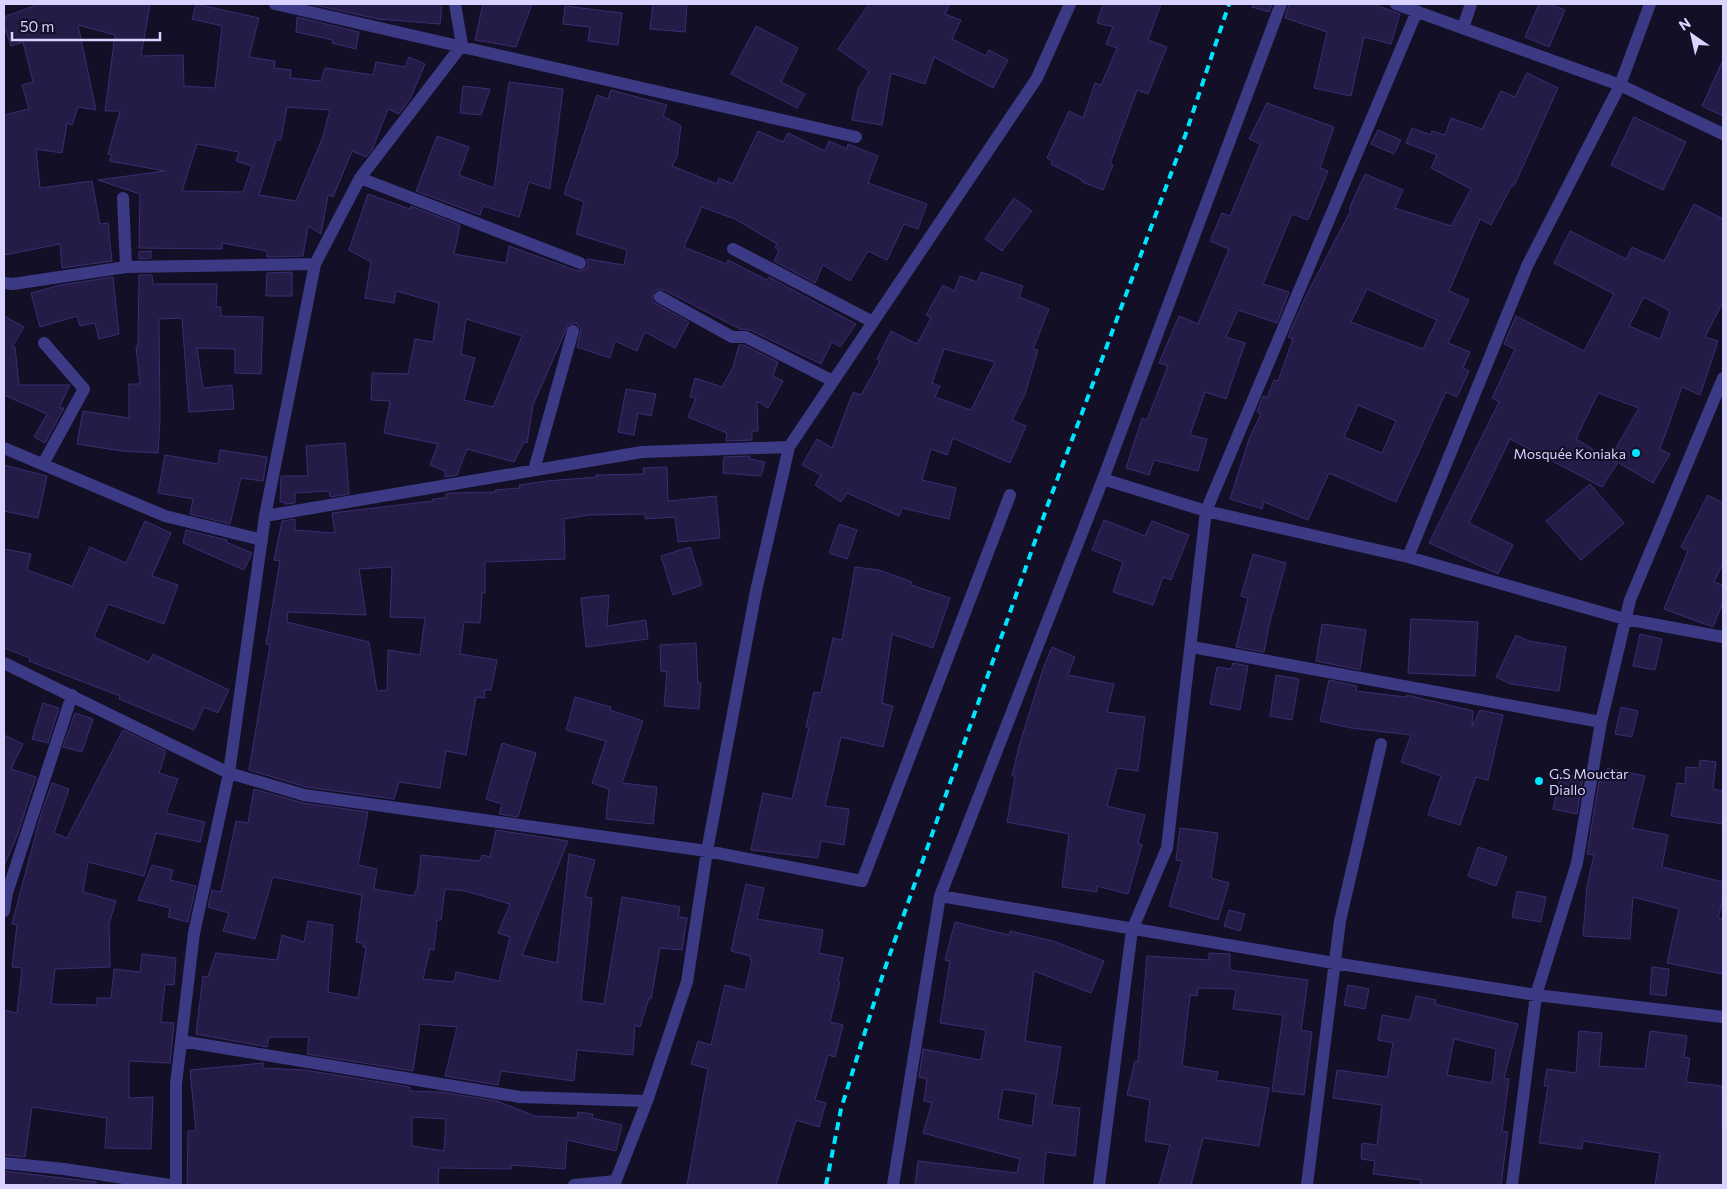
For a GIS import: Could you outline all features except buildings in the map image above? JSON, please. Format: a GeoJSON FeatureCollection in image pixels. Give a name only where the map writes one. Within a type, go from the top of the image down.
{"type":"FeatureCollection","features":[{"type":"Feature","properties":{"kind":"street"},"geometry":{"type":"LineString","coordinates":[[275,4],[856,137]]}},
{"type":"Feature","properties":{"kind":"street"},"geometry":{"type":"LineString","coordinates":[[176,1185],[176,1084],[194,933],[229,773],[265,516],[315,264],[360,178],[462,46],[455,4]]}},
{"type":"Feature","properties":{"kind":"street"},"geometry":{"type":"LineString","coordinates":[[574,1185],[615,1183],[647,1101],[687,982],[707,851],[756,591],[789,447],[1037,78],[1070,4]]}},
{"type":"Feature","properties":{"kind":"street"},"geometry":{"type":"LineString","coordinates":[[893,1185],[940,896],[1103,479],[1282,4]]}},
{"type":"Feature","properties":{"kind":"street"},"geometry":{"type":"LineString","coordinates":[[1396,4],[1620,85],[1723,134]]}},
{"type":"Feature","properties":{"kind":"street"},"geometry":{"type":"LineString","coordinates":[[1463,28],[1471,4]]}},
{"type":"Feature","properties":{"kind":"street"},"geometry":{"type":"LineString","coordinates":[[1408,557],[1527,266],[1620,85],[1650,4]]}},
{"type":"Feature","properties":{"kind":"street"},"geometry":{"type":"LineString","coordinates":[[1098,1185],[1132,930],[1167,848],[1192,647],[1206,511],[1417,12]]}},
{"type":"Feature","properties":{"kind":"street"},"geometry":{"type":"LineString","coordinates":[[360,178],[580,263]]}},
{"type":"Feature","properties":{"kind":"street"},"geometry":{"type":"LineString","coordinates":[[123,198],[126,267]]}},
{"type":"Feature","properties":{"kind":"street"},"geometry":{"type":"LineString","coordinates":[[733,249],[873,322]]}},
{"type":"Feature","properties":{"kind":"street"},"geometry":{"type":"LineString","coordinates":[[4,283],[13,284],[126,267],[315,264]]}},
{"type":"Feature","properties":{"kind":"street"},"geometry":{"type":"LineString","coordinates":[[660,297],[732,337],[746,337],[833,381]]}},
{"type":"Feature","properties":{"kind":"street"},"geometry":{"type":"LineString","coordinates":[[534,470],[573,331]]}},
{"type":"Feature","properties":{"kind":"street"},"geometry":{"type":"LineString","coordinates":[[43,464],[84,390],[44,343]]}},
{"type":"Feature","properties":{"kind":"street"},"geometry":{"type":"LineString","coordinates":[[1512,1185],[1536,995],[1577,862],[1601,722],[1625,619],[1630,600],[1723,378]]}},
{"type":"Feature","properties":{"kind":"street"},"geometry":{"type":"LineString","coordinates":[[265,516],[642,452],[789,447]]}},
{"type":"Feature","properties":{"kind":"street"},"geometry":{"type":"LineString","coordinates":[[4,448],[165,516],[262,540]]}},
{"type":"Feature","properties":{"kind":"street"},"geometry":{"type":"LineString","coordinates":[[1103,479],[1206,511],[1408,557],[1625,619],[1723,637]]}},
{"type":"Feature","properties":{"kind":"street"},"geometry":{"type":"LineString","coordinates":[[4,662],[229,773],[304,795],[707,851],[862,881],[1010,495]]}},
{"type":"Feature","properties":{"kind":"street"},"geometry":{"type":"LineString","coordinates":[[1192,647],[1601,722]]}},
{"type":"Feature","properties":{"kind":"street"},"geometry":{"type":"LineString","coordinates":[[4,911],[6,892],[72,695]]}},
{"type":"Feature","properties":{"kind":"street"},"geometry":{"type":"LineString","coordinates":[[1307,1185],[1340,922],[1381,744]]}},
{"type":"Feature","properties":{"kind":"street"},"geometry":{"type":"LineString","coordinates":[[940,896],[1334,964],[1536,995],[1723,1016]]}},
{"type":"Feature","properties":{"kind":"street"},"geometry":{"type":"LineString","coordinates":[[181,1041],[520,1096],[647,1101]]}},
{"type":"Feature","properties":{"kind":"street"},"geometry":{"type":"LineString","coordinates":[[4,1163],[64,1169],[170,1185]]}},
{"type":"Feature","properties":{"kind":"railway"},"geometry":{"type":"LineString","coordinates":[[826,1185],[841,1109],[883,974],[1047,507],[1185,136],[1229,4]]}},
{"type":"Feature","properties":{"kind":"place","name":"Mosquée Koniaka"},"geometry":{"type":"Point","coordinates":[1636,453]}},
{"type":"Feature","properties":{"kind":"place","name":"G.S Mouctar Diallo"},"geometry":{"type":"Point","coordinates":[1539,781]}}]}
